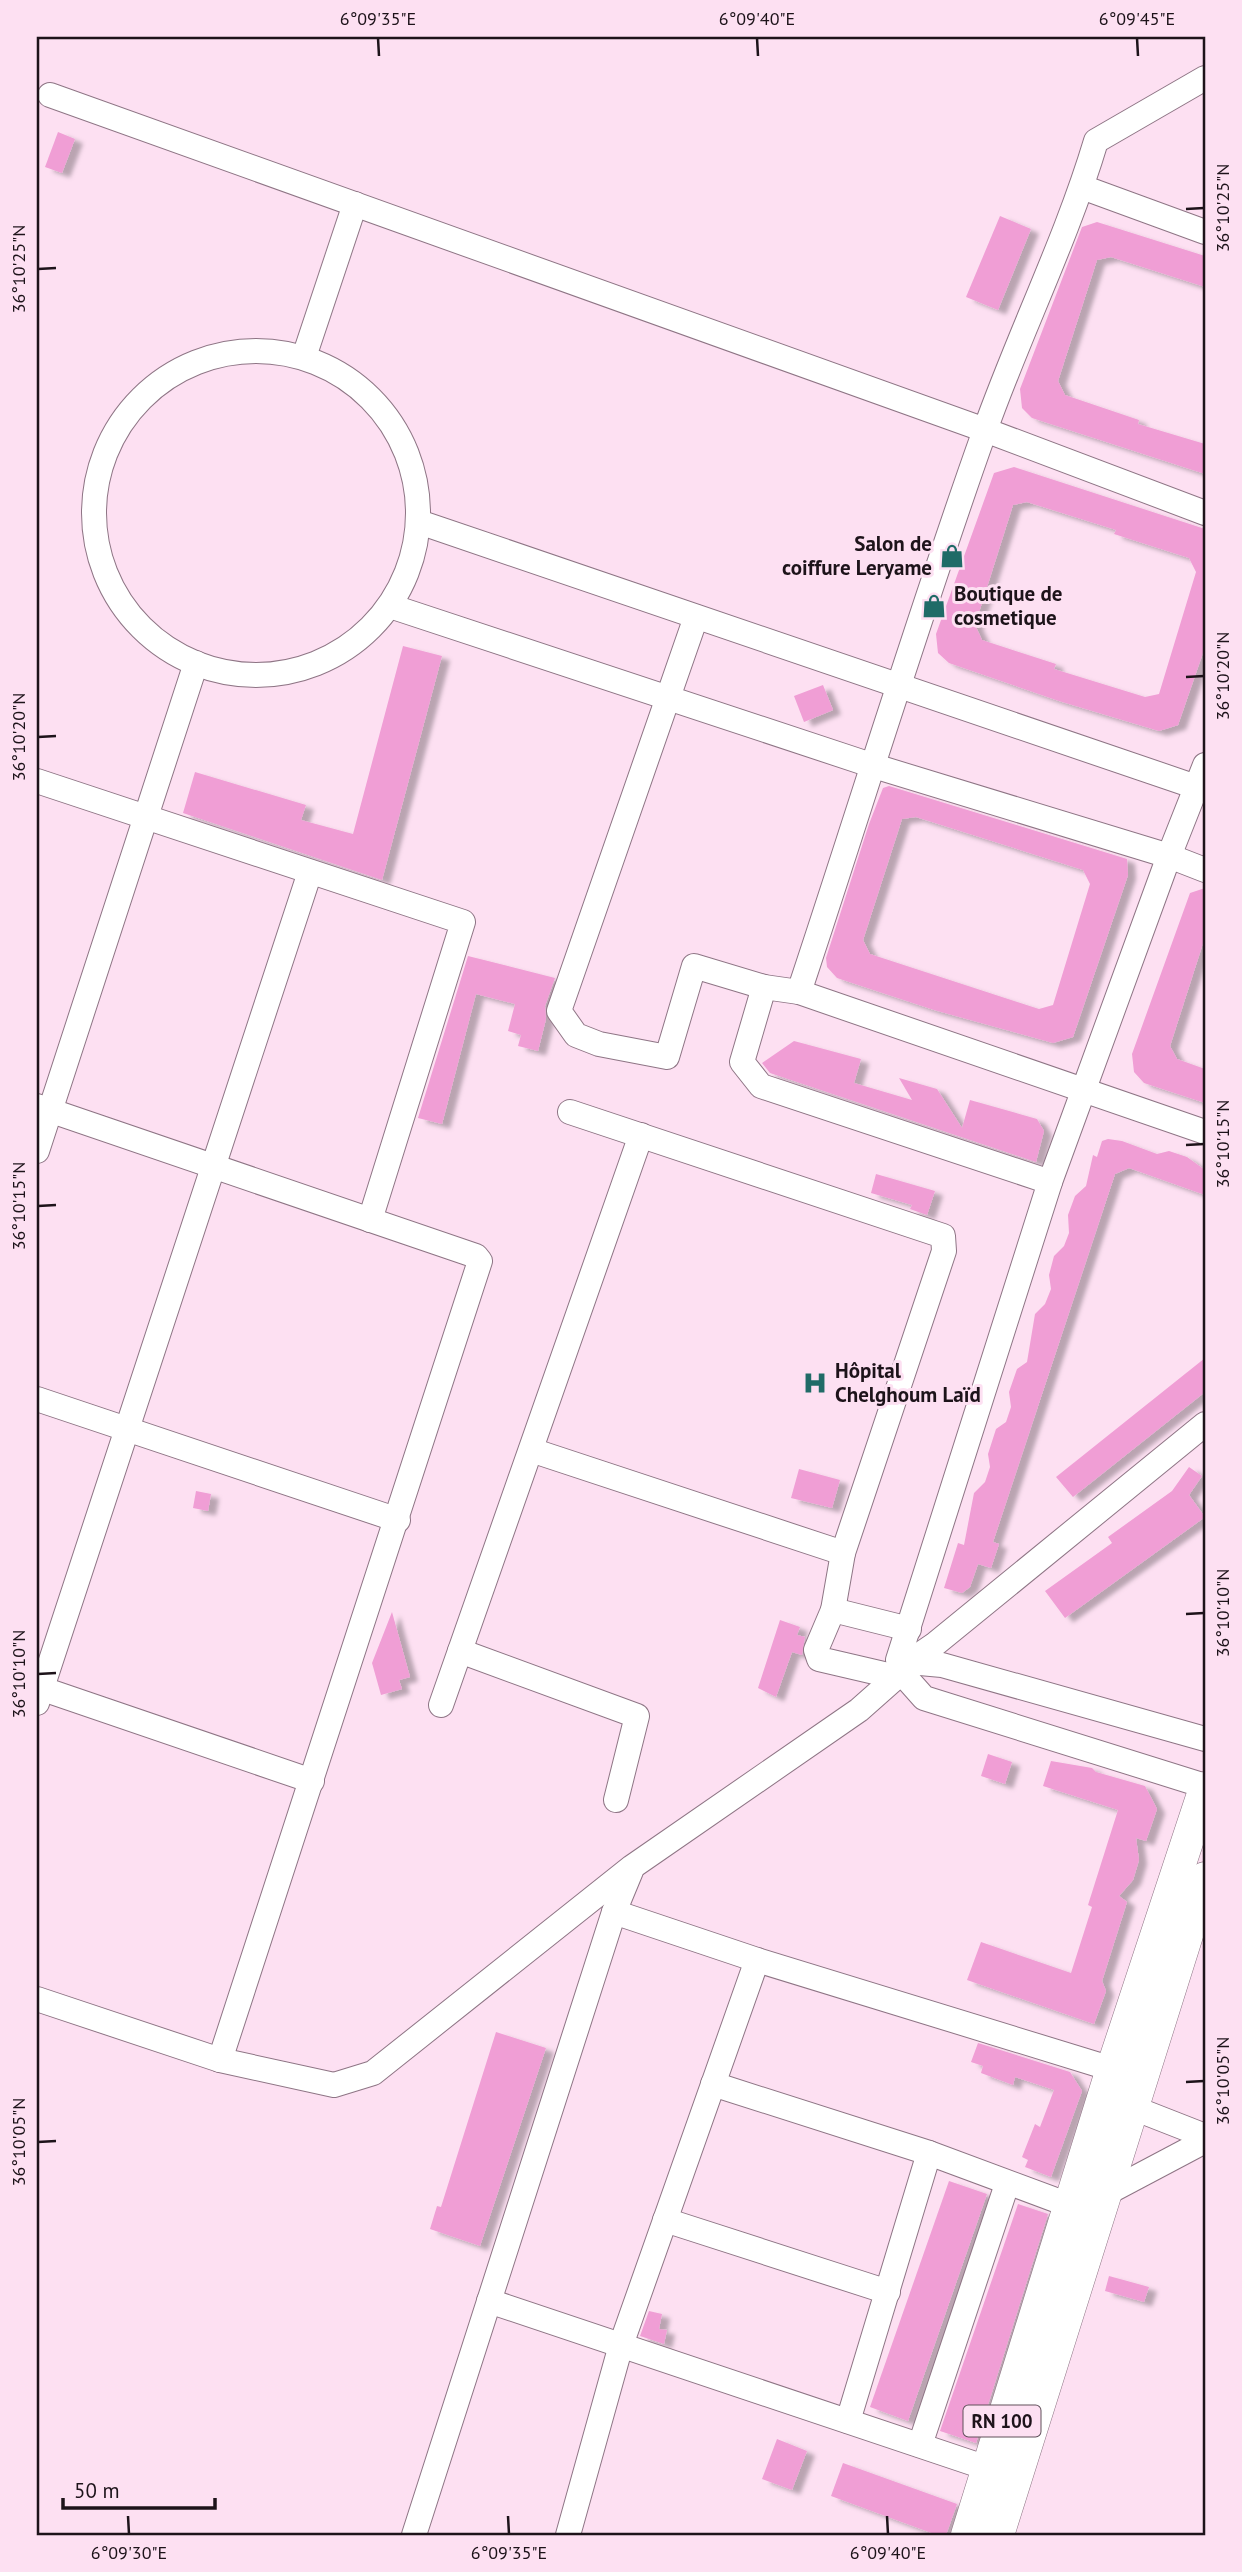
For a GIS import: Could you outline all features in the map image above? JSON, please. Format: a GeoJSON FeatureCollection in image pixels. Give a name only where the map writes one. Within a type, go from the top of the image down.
{"type":"FeatureCollection","features":[{"type":"Feature","properties":{"kind":"main road"},"geometry":{"type":"LineString","coordinates":[[1069,2205],[1205,1787]]}},
{"type":"Feature","properties":{"kind":"main road"},"geometry":{"type":"LineString","coordinates":[[998,2535],[1205,1878]]}},
{"type":"Feature","properties":{"kind":"main road","name":"RN 100"},"geometry":{"type":"LineString","coordinates":[[967,2535],[1040,2306],[1069,2205]]}},
{"type":"Feature","properties":{"kind":"street"},"geometry":{"type":"LineString","coordinates":[[799,992],[898,685],[985,430],[1082,187],[1096,141],[1205,78]]}},
{"type":"Feature","properties":{"kind":"street"},"geometry":{"type":"LineString","coordinates":[[50,95],[985,430],[1205,513]]}},
{"type":"Feature","properties":{"kind":"street"},"geometry":{"type":"LineString","coordinates":[[1082,187],[1205,232]]}},
{"type":"Feature","properties":{"kind":"street"},"geometry":{"type":"LineString","coordinates":[[304,358],[355,204]]}},
{"type":"Feature","properties":{"kind":"street"},"geometry":{"type":"LineString","coordinates":[[269,351],[304,358],[333,369],[359,386],[381,408],[398,433],[411,461],[418,491],[419,522],[410,566],[390,606],[366,633],[336,654],[303,668],[267,675],[231,673],[196,663],[169,650],[146,632],[126,610],[110,584],[99,557],[94,528],[94,498],[102,461],[118,426],[140,399],[178,371],[199,360],[234,352],[269,351]]}},
{"type":"Feature","properties":{"kind":"street"},"geometry":{"type":"LineString","coordinates":[[419,522],[898,685],[1203,780],[1169,856],[1050,1182],[909,1629],[900,1694],[859,1710]]}},
{"type":"Feature","properties":{"kind":"street"},"geometry":{"type":"LineString","coordinates":[[390,606],[667,695],[874,766],[1169,856],[1205,870]]}},
{"type":"Feature","properties":{"kind":"street"},"geometry":{"type":"LineString","coordinates":[[696,617],[559,1011],[576,1035],[598,1044],[667,1057],[694,966],[764,987],[799,992],[1205,1132]]}},
{"type":"Feature","properties":{"kind":"street"},"geometry":{"type":"LineString","coordinates":[[37,1151],[43,1109],[147,817],[196,663]]}},
{"type":"Feature","properties":{"kind":"street"},"geometry":{"type":"LineString","coordinates":[[37,781],[463,922],[370,1220]]}},
{"type":"Feature","properties":{"kind":"street"},"geometry":{"type":"LineString","coordinates":[[310,872],[38,1693],[312,1781]]}},
{"type":"Feature","properties":{"kind":"street"},"geometry":{"type":"LineString","coordinates":[[764,987],[742,1062],[761,1086],[1050,1182]]}},
{"type":"Feature","properties":{"kind":"street"},"geometry":{"type":"LineString","coordinates":[[43,1109],[476,1256],[480,1261],[398,1520],[220,2060]]}},
{"type":"Feature","properties":{"kind":"street"},"geometry":{"type":"LineString","coordinates":[[570,1112],[943,1236],[944,1251],[843,1553],[833,1610],[816,1650],[819,1658],[904,1676],[1205,1787]]}},
{"type":"Feature","properties":{"kind":"street"},"geometry":{"type":"LineString","coordinates":[[441,1705],[640,1135]]}},
{"type":"Feature","properties":{"kind":"street"},"geometry":{"type":"LineString","coordinates":[[37,1399],[398,1520]]}},
{"type":"Feature","properties":{"kind":"street"},"geometry":{"type":"LineString","coordinates":[[37,1998],[220,2060],[334,2085],[373,2073],[632,1867],[904,1676],[938,1655],[1205,1424]]}},
{"type":"Feature","properties":{"kind":"street"},"geometry":{"type":"LineString","coordinates":[[531,1450],[843,1553]]}},
{"type":"Feature","properties":{"kind":"street"},"geometry":{"type":"LineString","coordinates":[[918,1602],[938,1655]]}},
{"type":"Feature","properties":{"kind":"street"},"geometry":{"type":"LineString","coordinates":[[833,1610],[909,1629]]}},
{"type":"Feature","properties":{"kind":"street"},"geometry":{"type":"LineString","coordinates":[[460,1651],[637,1716],[616,1800]]}},
{"type":"Feature","properties":{"kind":"street"},"geometry":{"type":"LineString","coordinates":[[938,1655],[1205,1740]]}},
{"type":"Feature","properties":{"kind":"street"},"geometry":{"type":"LineString","coordinates":[[414,2535],[614,1912],[632,1867]]}},
{"type":"Feature","properties":{"kind":"street"},"geometry":{"type":"LineString","coordinates":[[614,1912],[757,1960],[1112,2068],[1131,2107],[1205,2139]]}},
{"type":"Feature","properties":{"kind":"street"},"geometry":{"type":"LineString","coordinates":[[568,2535],[621,2345],[757,1960]]}},
{"type":"Feature","properties":{"kind":"street"},"geometry":{"type":"LineString","coordinates":[[713,2084],[929,2153],[1006,2184],[1069,2205]]}},
{"type":"Feature","properties":{"kind":"street"},"geometry":{"type":"LineString","coordinates":[[1103,2195],[1205,2139]]}},
{"type":"Feature","properties":{"kind":"street"},"geometry":{"type":"LineString","coordinates":[[848,2421],[929,2153]]}},
{"type":"Feature","properties":{"kind":"street"},"geometry":{"type":"LineString","coordinates":[[920,2445],[1006,2184]]}},
{"type":"Feature","properties":{"kind":"street"},"geometry":{"type":"LineString","coordinates":[[665,2220],[888,2292]]}},
{"type":"Feature","properties":{"kind":"street"},"geometry":{"type":"LineString","coordinates":[[489,2301],[987,2468]]}},
{"type":"Feature","properties":{"kind":"building"},"geometry":{"type":"Polygon","coordinates":[[[58,132],[75,139],[62,173],[45,167],[58,132]]]}},
{"type":"Feature","properties":{"kind":"building"},"geometry":{"type":"Polygon","coordinates":[[[1000,216],[1031,229],[998,310],[966,297],[1000,216]]]}},
{"type":"Feature","properties":{"kind":"building"},"geometry":{"type":"Polygon","coordinates":[[[1097,222],[1205,256],[1205,287],[1111,257],[1097,260],[1058,381],[1065,395],[1139,420],[1138,424],[1205,444],[1205,474],[1032,418],[1022,408],[1020,389],[1082,227],[1097,222]]]}},
{"type":"Feature","properties":{"kind":"building"},"geometry":{"type":"Polygon","coordinates":[[[1014,467],[1205,529],[1205,647],[1178,725],[1159,731],[1059,701],[949,663],[938,653],[936,634],[994,473],[1014,467]],[[1027,502],[1013,505],[975,625],[982,640],[1056,664],[1054,669],[1145,697],[1159,694],[1196,572],[1189,558],[1114,534],[1116,530],[1027,502]]]}},
{"type":"Feature","properties":{"kind":"building"},"geometry":{"type":"Polygon","coordinates":[[[403,646],[442,656],[382,880],[183,813],[195,772],[306,805],[301,820],[353,834],[403,646]]]}},
{"type":"Feature","properties":{"kind":"building"},"geometry":{"type":"Polygon","coordinates":[[[823,685],[833,710],[804,722],[794,696],[823,685]]]}},
{"type":"Feature","properties":{"kind":"building"},"geometry":{"type":"Polygon","coordinates":[[[889,786],[1127,859],[1128,875],[1073,1037],[1053,1043],[934,1010],[837,978],[827,967],[826,958],[883,788],[889,786]],[[916,817],[902,819],[863,940],[870,954],[1039,1009],[1053,1005],[1090,884],[1083,870],[916,817]]]}},
{"type":"Feature","properties":{"kind":"building"},"geometry":{"type":"Polygon","coordinates":[[[1205,888],[1205,937],[1170,1046],[1177,1059],[1205,1069],[1205,1103],[1144,1083],[1134,1072],[1132,1054],[1190,893],[1205,888]]]}},
{"type":"Feature","properties":{"kind":"building"},"geometry":{"type":"Polygon","coordinates":[[[468,956],[555,978],[545,1006],[546,1019],[538,1051],[518,1046],[521,1035],[508,1031],[515,1004],[476,994],[442,1124],[418,1118],[468,956]]]}},
{"type":"Feature","properties":{"kind":"building"},"geometry":{"type":"Polygon","coordinates":[[[794,1041],[861,1059],[854,1083],[912,1100],[899,1078],[937,1089],[962,1128],[970,1100],[1037,1119],[1044,1131],[1036,1162],[770,1073],[762,1063],[794,1041]]]}},
{"type":"Feature","properties":{"kind":"building"},"geometry":{"type":"Polygon","coordinates":[[[1102,1141],[1122,1141],[1157,1154],[1169,1151],[1187,1157],[1205,1170],[1205,1195],[1129,1168],[1115,1174],[993,1542],[999,1544],[991,1568],[978,1564],[970,1587],[962,1593],[944,1588],[958,1543],[964,1545],[974,1493],[985,1482],[990,1467],[988,1454],[996,1429],[1006,1422],[1011,1407],[1009,1392],[1017,1369],[1027,1362],[1035,1314],[1045,1304],[1051,1289],[1049,1275],[1054,1256],[1064,1246],[1069,1233],[1068,1215],[1075,1196],[1086,1186],[1093,1155],[1097,1157],[1102,1141]]]}},
{"type":"Feature","properties":{"kind":"building"},"geometry":{"type":"Polygon","coordinates":[[[876,1174],[935,1191],[927,1215],[910,1209],[912,1205],[871,1193],[876,1174]]]}},
{"type":"Feature","properties":{"kind":"building"},"geometry":{"type":"Polygon","coordinates":[[[1205,1358],[1205,1392],[1073,1497],[1056,1477],[1205,1358]]]}},
{"type":"Feature","properties":{"kind":"building"},"geometry":{"type":"Polygon","coordinates":[[[1189,1467],[1202,1476],[1189,1495],[1205,1517],[1065,1618],[1045,1591],[1112,1543],[1108,1537],[1172,1491],[1189,1467]]]}},
{"type":"Feature","properties":{"kind":"building"},"geometry":{"type":"Polygon","coordinates":[[[799,1469],[840,1480],[832,1508],[791,1498],[799,1469]]]}},
{"type":"Feature","properties":{"kind":"building"},"geometry":{"type":"Polygon","coordinates":[[[196,1491],[211,1494],[208,1511],[193,1508],[196,1491]]]}},
{"type":"Feature","properties":{"kind":"building"},"geometry":{"type":"Polygon","coordinates":[[[392,1612],[410,1677],[399,1680],[402,1689],[381,1695],[372,1663],[392,1612]]]}},
{"type":"Feature","properties":{"kind":"building"},"geometry":{"type":"Polygon","coordinates":[[[780,1620],[800,1627],[797,1635],[805,1637],[802,1655],[792,1652],[776,1697],[758,1688],[780,1620]]]}},
{"type":"Feature","properties":{"kind":"building"},"geometry":{"type":"Polygon","coordinates":[[[988,1754],[1012,1762],[1005,1784],[981,1776],[988,1754]]]}},
{"type":"Feature","properties":{"kind":"building"},"geometry":{"type":"Polygon","coordinates":[[[1051,1761],[1092,1768],[1096,1772],[1145,1786],[1157,1809],[1146,1841],[1136,1838],[1139,1860],[1133,1880],[1119,1896],[1127,1902],[1102,1981],[1106,1991],[1094,2024],[967,1980],[981,1942],[1071,1973],[1092,1907],[1088,1905],[1118,1810],[1043,1786],[1051,1761]]]}},
{"type":"Feature","properties":{"kind":"building"},"geometry":{"type":"Polygon","coordinates":[[[496,2032],[546,2048],[480,2246],[430,2229],[437,2206],[441,2207],[496,2032]]]}},
{"type":"Feature","properties":{"kind":"building"},"geometry":{"type":"Polygon","coordinates":[[[978,2043],[1070,2072],[1082,2091],[1051,2177],[1025,2167],[1028,2160],[1022,2157],[1035,2124],[1040,2127],[1054,2090],[1015,2077],[1013,2085],[981,2073],[983,2066],[971,2062],[978,2043]]]}},
{"type":"Feature","properties":{"kind":"building"},"geometry":{"type":"Polygon","coordinates":[[[949,2181],[987,2194],[908,2421],[870,2407],[949,2181]]]}},
{"type":"Feature","properties":{"kind":"building"},"geometry":{"type":"Polygon","coordinates":[[[1018,2204],[1048,2214],[976,2443],[940,2431],[1018,2204]]]}},
{"type":"Feature","properties":{"kind":"building"},"geometry":{"type":"Polygon","coordinates":[[[1109,2276],[1149,2287],[1144,2302],[1105,2291],[1109,2276]]]}},
{"type":"Feature","properties":{"kind":"building"},"geometry":{"type":"Polygon","coordinates":[[[649,2311],[662,2314],[659,2329],[667,2330],[664,2344],[640,2336],[649,2311]]]}},
{"type":"Feature","properties":{"kind":"building"},"geometry":{"type":"Polygon","coordinates":[[[777,2439],[807,2451],[792,2490],[762,2479],[777,2439]]]}},
{"type":"Feature","properties":{"kind":"building"},"geometry":{"type":"Polygon","coordinates":[[[843,2463],[957,2504],[946,2535],[937,2535],[831,2496],[843,2463]]]}},
{"type":"Feature","properties":{"kind":"place","name":"Salon de coiffure Leryame"},"geometry":{"type":"Point","coordinates":[952,556]}},
{"type":"Feature","properties":{"kind":"place","name":"Boutique de cosmetique"},"geometry":{"type":"Point","coordinates":[934,606]}},
{"type":"Feature","properties":{"kind":"place","name":"Hôpital Chelghoum Laïd"},"geometry":{"type":"Point","coordinates":[815,1383]}}]}
